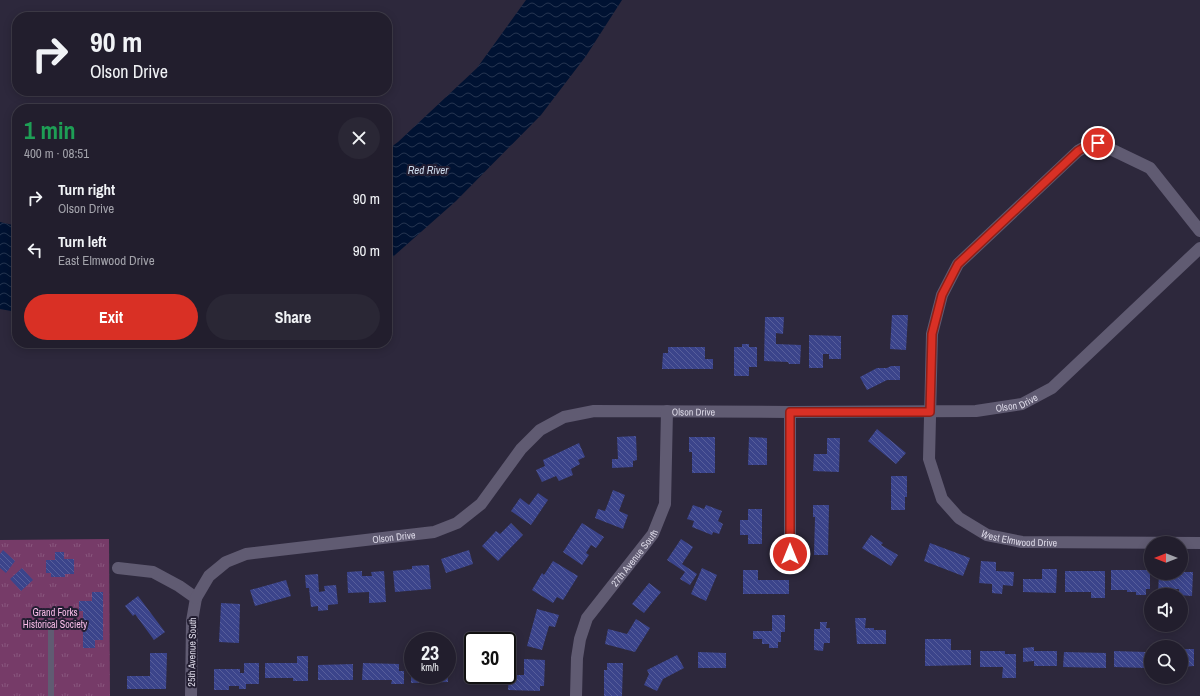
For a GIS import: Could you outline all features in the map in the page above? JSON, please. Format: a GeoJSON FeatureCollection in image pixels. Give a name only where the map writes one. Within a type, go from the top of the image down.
{"type":"FeatureCollection","features":[{"type":"Feature","properties":{"kind":"street","name":"West Elmwood Drive"},"geometry":{"type":"LineString","coordinates":[[1200,231],[1150,168],[1098,143],[1090,144],[1078,151],[958,264],[942,295],[932,334],[929,459],[942,499],[959,518],[987,535],[1022,542],[1200,543]]}},
{"type":"Feature","properties":{"kind":"street","name":"Olson Drive"},"geometry":{"type":"LineString","coordinates":[[196,598],[209,576],[226,562],[246,554],[434,532],[457,523],[481,504],[521,449],[540,430],[564,417],[594,410],[930,412],[976,411],[1022,404],[1052,388],[1200,248]]}},
{"type":"Feature","properties":{"kind":"street","name":"27th Avenue South"},"geometry":{"type":"LineString","coordinates":[[576,696],[577,658],[580,639],[587,618],[653,534],[665,504],[667,411]]}},
{"type":"Feature","properties":{"kind":"street"},"geometry":{"type":"LineString","coordinates":[[790,412],[790,554]]}},
{"type":"Feature","properties":{"kind":"street"},"geometry":{"type":"LineString","coordinates":[[118,568],[153,572],[179,586],[196,598]]}},
{"type":"Feature","properties":{"kind":"street","name":"25th Avenue South"},"geometry":{"type":"LineString","coordinates":[[191,696],[192,621],[196,598]]}},
{"type":"Feature","properties":{"kind":"lane"},"geometry":{"type":"LineString","coordinates":[[51,622],[51,696]]}},
{"type":"Feature","properties":{"kind":"green space","name":"Grand Forks Historical Society"},"geometry":{"type":"Polygon","coordinates":[[[109,539],[110,696],[0,696],[0,540],[109,539]]]}},
{"type":"Feature","properties":{"kind":"water","name":"Red River"},"geometry":{"type":"Polygon","coordinates":[[[526,0],[622,0],[586,56],[541,115],[456,201],[392,258],[392,146],[477,68],[526,0]]]}},
{"type":"Feature","properties":{"kind":"water"},"geometry":{"type":"Polygon","coordinates":[[[0,222],[12,225],[12,311],[0,309],[0,222]]]}},
{"type":"Feature","properties":{"kind":"building"},"geometry":{"type":"Polygon","coordinates":[[[892,315],[908,315],[906,350],[890,349],[892,315]]]}},
{"type":"Feature","properties":{"kind":"building"},"geometry":{"type":"Polygon","coordinates":[[[765,317],[784,317],[783,334],[776,333],[776,344],[801,345],[800,364],[764,361],[765,317]]]}},
{"type":"Feature","properties":{"kind":"building"},"geometry":{"type":"Polygon","coordinates":[[[809,335],[841,336],[841,359],[829,359],[829,354],[823,354],[823,368],[809,368],[809,335]]]}},
{"type":"Feature","properties":{"kind":"building"},"geometry":{"type":"Polygon","coordinates":[[[742,344],[749,344],[749,347],[757,347],[757,367],[749,367],[749,376],[734,376],[734,347],[742,347],[742,344]]]}},
{"type":"Feature","properties":{"kind":"building"},"geometry":{"type":"Polygon","coordinates":[[[668,347],[705,347],[705,359],[713,359],[713,369],[662,369],[663,353],[668,353],[668,347]]]}},
{"type":"Feature","properties":{"kind":"building"},"geometry":{"type":"Polygon","coordinates":[[[891,366],[900,366],[900,380],[887,380],[867,390],[860,377],[877,368],[887,368],[891,366]]]}},
{"type":"Feature","properties":{"kind":"building"},"geometry":{"type":"Polygon","coordinates":[[[877,429],[906,453],[896,464],[868,441],[877,429]]]}},
{"type":"Feature","properties":{"kind":"building"},"geometry":{"type":"Polygon","coordinates":[[[636,436],[637,460],[633,461],[633,467],[612,468],[612,459],[618,459],[617,437],[636,436]]]}},
{"type":"Feature","properties":{"kind":"building"},"geometry":{"type":"Polygon","coordinates":[[[689,437],[715,437],[715,473],[692,473],[692,452],[689,452],[689,437]]]}},
{"type":"Feature","properties":{"kind":"building"},"geometry":{"type":"Polygon","coordinates":[[[749,437],[767,438],[767,465],[748,465],[749,437]]]}},
{"type":"Feature","properties":{"kind":"building"},"geometry":{"type":"Polygon","coordinates":[[[827,438],[840,438],[839,472],[813,471],[814,454],[827,454],[827,438]]]}},
{"type":"Feature","properties":{"kind":"building"},"geometry":{"type":"Polygon","coordinates":[[[579,443],[585,457],[578,460],[580,464],[571,469],[573,475],[559,481],[556,476],[542,482],[536,470],[545,466],[543,460],[579,443]]]}},
{"type":"Feature","properties":{"kind":"building"},"geometry":{"type":"Polygon","coordinates":[[[891,476],[907,476],[907,497],[905,497],[905,510],[891,510],[891,476]]]}},
{"type":"Feature","properties":{"kind":"building"},"geometry":{"type":"Polygon","coordinates":[[[613,490],[625,495],[619,511],[628,515],[623,529],[595,518],[598,509],[605,511],[613,490]]]}},
{"type":"Feature","properties":{"kind":"building"},"geometry":{"type":"Polygon","coordinates":[[[538,493],[548,500],[531,525],[511,511],[520,498],[529,505],[538,493]]]}},
{"type":"Feature","properties":{"kind":"building"},"geometry":{"type":"Polygon","coordinates":[[[693,505],[704,509],[706,505],[722,511],[718,521],[723,524],[719,534],[713,532],[712,535],[692,527],[694,521],[687,519],[693,505]]]}},
{"type":"Feature","properties":{"kind":"building"},"geometry":{"type":"Polygon","coordinates":[[[813,505],[829,505],[828,555],[814,555],[815,517],[813,517],[813,505]]]}},
{"type":"Feature","properties":{"kind":"building"},"geometry":{"type":"Polygon","coordinates":[[[748,509],[762,509],[762,544],[748,544],[748,535],[740,535],[740,520],[748,520],[748,509]]]}},
{"type":"Feature","properties":{"kind":"building"},"geometry":{"type":"Polygon","coordinates":[[[511,523],[523,535],[498,561],[482,546],[496,531],[500,534],[511,523]]]}},
{"type":"Feature","properties":{"kind":"building"},"geometry":{"type":"Polygon","coordinates":[[[582,523],[604,537],[596,548],[591,545],[586,553],[589,555],[582,565],[563,552],[582,523]]]}},
{"type":"Feature","properties":{"kind":"building"},"geometry":{"type":"Polygon","coordinates":[[[871,535],[883,543],[881,545],[898,555],[891,566],[862,548],[871,535]]]}},
{"type":"Feature","properties":{"kind":"building"},"geometry":{"type":"Polygon","coordinates":[[[681,539],[693,547],[682,564],[697,574],[690,585],[680,579],[685,572],[667,560],[681,539]]]}},
{"type":"Feature","properties":{"kind":"building"},"geometry":{"type":"Polygon","coordinates":[[[930,543],[970,558],[963,576],[924,561],[930,543]]]}},
{"type":"Feature","properties":{"kind":"building"},"geometry":{"type":"Polygon","coordinates":[[[3,550],[15,561],[6,573],[0,568],[0,554],[3,550]]]}},
{"type":"Feature","properties":{"kind":"building"},"geometry":{"type":"Polygon","coordinates":[[[469,550],[473,564],[446,573],[441,559],[469,550]]]}},
{"type":"Feature","properties":{"kind":"building"},"geometry":{"type":"Polygon","coordinates":[[[55,552],[64,552],[64,559],[74,559],[74,574],[65,574],[65,577],[51,577],[51,573],[46,573],[46,560],[55,560],[55,552]]]}},
{"type":"Feature","properties":{"kind":"building"},"geometry":{"type":"Polygon","coordinates":[[[553,561],[578,576],[563,600],[557,597],[553,603],[532,590],[542,573],[544,575],[553,561]]]}},
{"type":"Feature","properties":{"kind":"building"},"geometry":{"type":"Polygon","coordinates":[[[981,561],[996,562],[996,571],[1014,572],[1013,586],[1003,585],[1002,594],[992,593],[992,584],[979,583],[981,561]]]}},
{"type":"Feature","properties":{"kind":"building"},"geometry":{"type":"Polygon","coordinates":[[[429,565],[431,589],[395,592],[393,571],[412,569],[412,566],[429,565]]]}},
{"type":"Feature","properties":{"kind":"building"},"geometry":{"type":"Polygon","coordinates":[[[22,568],[33,580],[21,591],[10,579],[22,568]]]}},
{"type":"Feature","properties":{"kind":"building"},"geometry":{"type":"Polygon","coordinates":[[[702,568],[717,575],[706,601],[691,594],[702,568]]]}},
{"type":"Feature","properties":{"kind":"building"},"geometry":{"type":"Polygon","coordinates":[[[1042,569],[1057,569],[1056,593],[1023,592],[1023,579],[1042,579],[1042,569]]]}},
{"type":"Feature","properties":{"kind":"building"},"geometry":{"type":"Polygon","coordinates":[[[743,570],[758,570],[758,580],[789,580],[789,594],[743,594],[743,570]]]}},
{"type":"Feature","properties":{"kind":"building"},"geometry":{"type":"Polygon","coordinates":[[[1111,570],[1144,570],[1144,580],[1150,580],[1150,588],[1144,588],[1144,595],[1136,595],[1136,592],[1127,592],[1127,590],[1111,590],[1111,570]]]}},
{"type":"Feature","properties":{"kind":"building"},"geometry":{"type":"Polygon","coordinates":[[[362,571],[362,576],[372,576],[371,572],[384,571],[386,602],[369,603],[369,592],[348,593],[347,572],[362,571]]]}},
{"type":"Feature","properties":{"kind":"building"},"geometry":{"type":"Polygon","coordinates":[[[1065,571],[1105,571],[1105,598],[1091,598],[1091,592],[1065,592],[1065,571]]]}},
{"type":"Feature","properties":{"kind":"building"},"geometry":{"type":"Polygon","coordinates":[[[1188,572],[1193,572],[1192,596],[1188,596],[1188,588],[1158,588],[1159,580],[1188,580],[1188,572]]]}},
{"type":"Feature","properties":{"kind":"building"},"geometry":{"type":"Polygon","coordinates":[[[318,574],[319,592],[325,591],[324,586],[336,585],[338,604],[328,605],[328,610],[318,611],[318,606],[311,607],[309,588],[306,588],[305,575],[318,574]]]}},
{"type":"Feature","properties":{"kind":"building"},"geometry":{"type":"Polygon","coordinates":[[[286,580],[291,596],[255,606],[250,590],[286,580]]]}},
{"type":"Feature","properties":{"kind":"building"},"geometry":{"type":"Polygon","coordinates":[[[649,583],[661,592],[644,613],[632,604],[649,583]]]}},
{"type":"Feature","properties":{"kind":"building"},"geometry":{"type":"Polygon","coordinates":[[[92,592],[103,592],[103,640],[95,640],[95,648],[83,648],[83,611],[79,611],[79,601],[92,601],[92,592]]]}},
{"type":"Feature","properties":{"kind":"building"},"geometry":{"type":"Polygon","coordinates":[[[138,596],[165,632],[154,640],[135,614],[133,616],[125,606],[138,596]]]}},
{"type":"Feature","properties":{"kind":"building"},"geometry":{"type":"Polygon","coordinates":[[[221,603],[240,604],[239,643],[219,642],[221,603]]]}},
{"type":"Feature","properties":{"kind":"building"},"geometry":{"type":"Polygon","coordinates":[[[537,609],[559,615],[555,627],[549,626],[542,650],[527,646],[537,609]]]}},
{"type":"Feature","properties":{"kind":"building"},"geometry":{"type":"Polygon","coordinates":[[[772,615],[785,615],[785,632],[781,632],[781,642],[778,642],[778,648],[769,648],[769,644],[762,644],[762,639],[753,639],[753,631],[772,631],[772,615]]]}},
{"type":"Feature","properties":{"kind":"building"},"geometry":{"type":"Polygon","coordinates":[[[855,618],[866,618],[865,628],[886,630],[886,644],[857,644],[855,618]]]}},
{"type":"Feature","properties":{"kind":"building"},"geometry":{"type":"Polygon","coordinates":[[[636,619],[650,628],[635,652],[605,644],[608,629],[627,634],[636,619]]]}},
{"type":"Feature","properties":{"kind":"building"},"geometry":{"type":"Polygon","coordinates":[[[820,622],[827,622],[826,628],[830,628],[830,643],[824,643],[823,651],[814,650],[814,629],[820,629],[820,622]]]}},
{"type":"Feature","properties":{"kind":"building"},"geometry":{"type":"Polygon","coordinates":[[[925,639],[951,639],[951,650],[971,650],[971,665],[925,666],[925,639]]]}},
{"type":"Feature","properties":{"kind":"building"},"geometry":{"type":"Polygon","coordinates":[[[1034,647],[1034,651],[1057,651],[1057,666],[1034,666],[1034,661],[1023,662],[1023,648],[1034,647]]]}},
{"type":"Feature","properties":{"kind":"building"},"geometry":{"type":"Polygon","coordinates":[[[1188,649],[1194,649],[1194,666],[1188,666],[1188,649]]]}},
{"type":"Feature","properties":{"kind":"building"},"geometry":{"type":"Polygon","coordinates":[[[980,651],[1005,651],[1005,654],[1016,654],[1016,678],[1002,678],[1003,667],[980,667],[980,651]]]}},
{"type":"Feature","properties":{"kind":"building"},"geometry":{"type":"Polygon","coordinates":[[[1114,651],[1144,652],[1144,668],[1114,667],[1114,651]]]}},
{"type":"Feature","properties":{"kind":"building"},"geometry":{"type":"Polygon","coordinates":[[[698,652],[726,653],[726,668],[698,668],[698,652]]]}},
{"type":"Feature","properties":{"kind":"building"},"geometry":{"type":"Polygon","coordinates":[[[1064,652],[1106,653],[1106,668],[1063,667],[1064,652]]]}},
{"type":"Feature","properties":{"kind":"building"},"geometry":{"type":"Polygon","coordinates":[[[150,653],[167,653],[166,689],[127,689],[127,676],[150,676],[150,653]]]}},
{"type":"Feature","properties":{"kind":"building"},"geometry":{"type":"Polygon","coordinates":[[[677,655],[684,668],[663,679],[657,691],[644,685],[649,674],[647,670],[677,655]]]}},
{"type":"Feature","properties":{"kind":"building"},"geometry":{"type":"Polygon","coordinates":[[[297,656],[308,656],[308,681],[293,681],[293,678],[265,678],[265,663],[297,663],[297,656]]]}},
{"type":"Feature","properties":{"kind":"building"},"geometry":{"type":"Polygon","coordinates":[[[524,659],[545,660],[544,686],[540,686],[540,691],[508,690],[508,684],[516,684],[516,675],[524,675],[524,659]]]}},
{"type":"Feature","properties":{"kind":"building"},"geometry":{"type":"Polygon","coordinates":[[[244,663],[259,663],[259,684],[246,684],[246,689],[239,689],[239,686],[229,686],[229,690],[214,690],[214,669],[240,669],[240,673],[244,673],[244,663]]]}},
{"type":"Feature","properties":{"kind":"building"},"geometry":{"type":"Polygon","coordinates":[[[363,663],[399,664],[399,671],[404,671],[404,684],[391,684],[392,680],[362,680],[363,663]]]}},
{"type":"Feature","properties":{"kind":"building"},"geometry":{"type":"Polygon","coordinates":[[[607,663],[623,663],[622,696],[604,696],[604,670],[607,670],[607,663]]]}},
{"type":"Feature","properties":{"kind":"building"},"geometry":{"type":"Polygon","coordinates":[[[353,664],[353,680],[318,680],[318,665],[353,664]]]}},
{"type":"Feature","properties":{"kind":"route"},"geometry":{"type":"LineString","coordinates":[[790,554],[790,412],[930,412],[932,334],[942,295],[958,264],[1078,151],[1090,144],[1098,143]]}}]}
